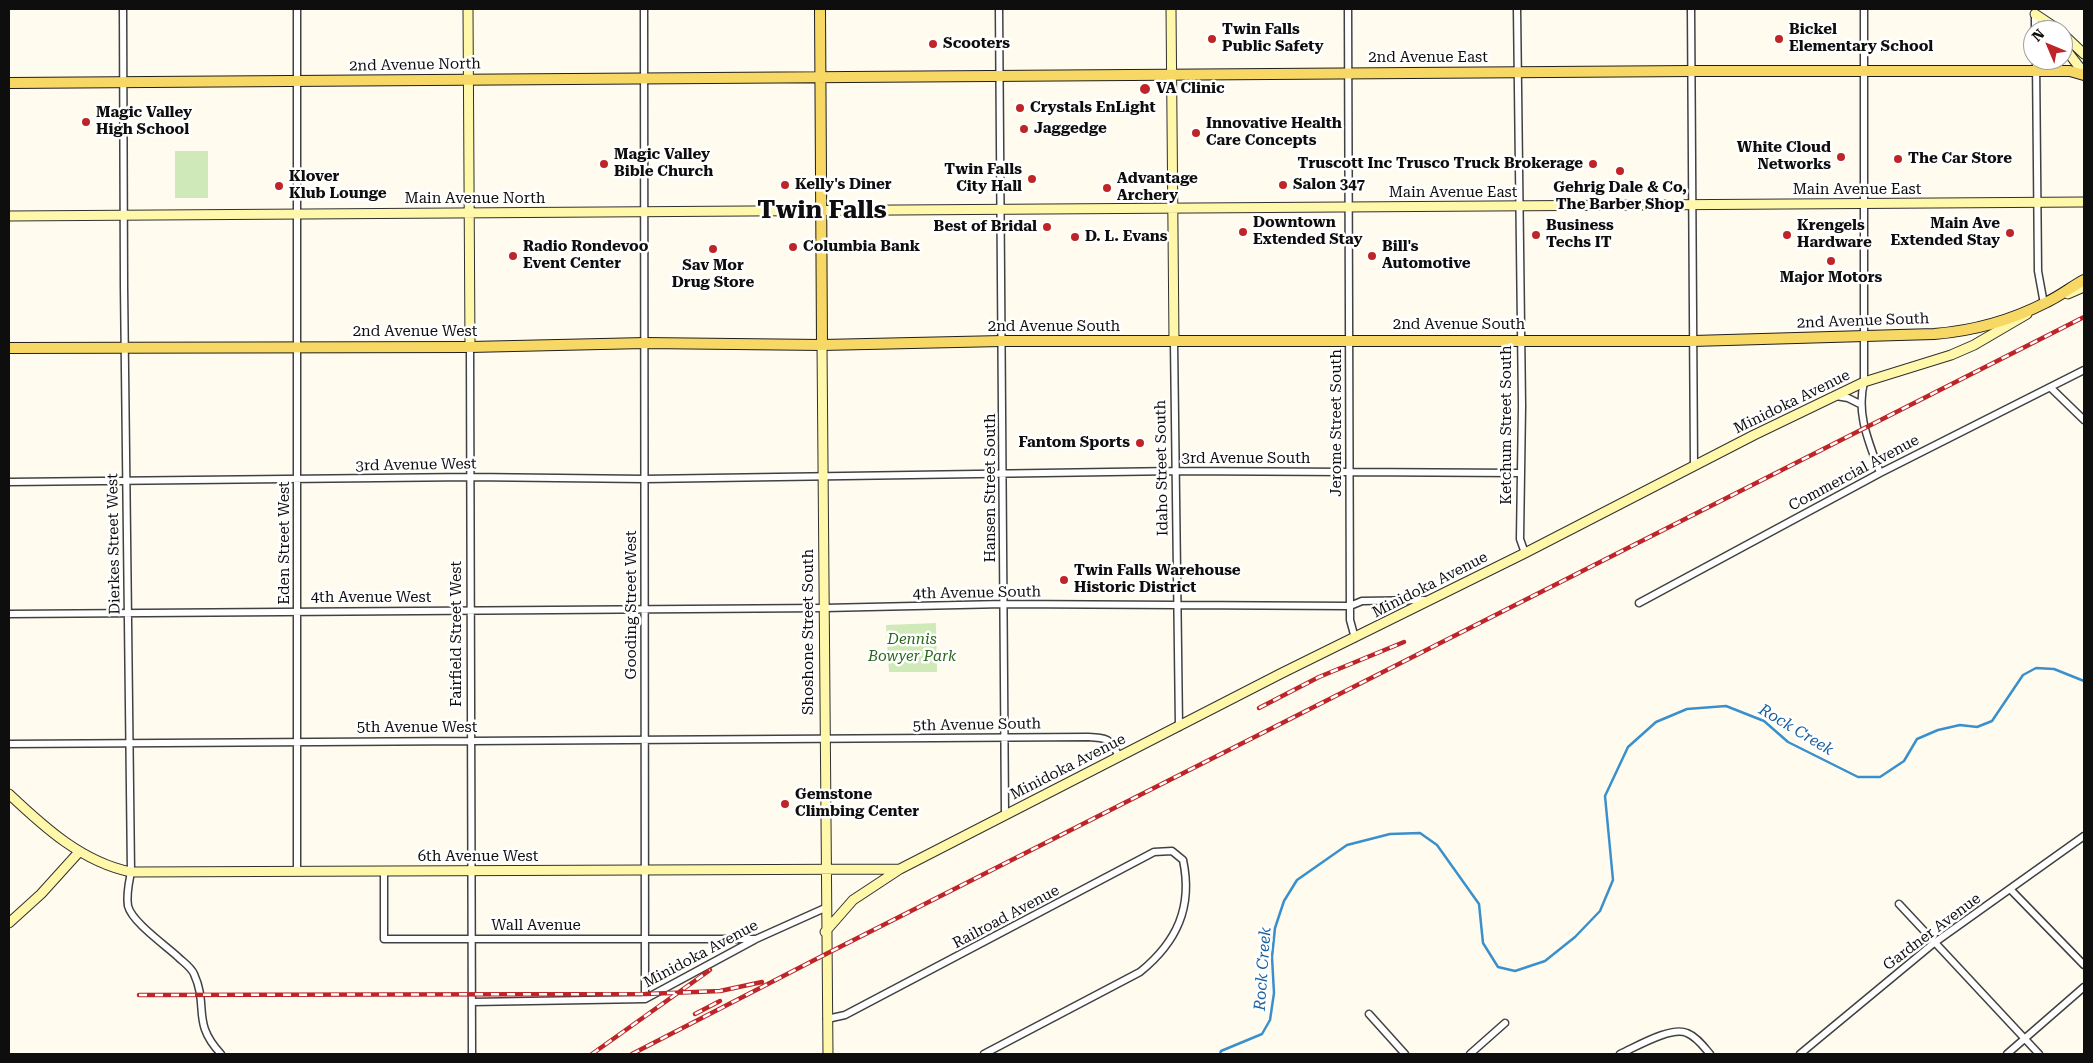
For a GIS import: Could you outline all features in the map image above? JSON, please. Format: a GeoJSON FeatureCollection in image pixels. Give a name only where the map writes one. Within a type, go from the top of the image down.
{"type":"FeatureCollection","features":[{"type":"Feature","properties":{"kind":"main road","name":"Shoshone Street South"},"geometry":{"type":"LineString","coordinates":[[820,9],[822,345]]}},
{"type":"Feature","properties":{"kind":"main road","name":"2nd Avenue East"},"geometry":{"type":"LineString","coordinates":[[821,77],[1691,70],[2036,72],[2080,69]]}},
{"type":"Feature","properties":{"kind":"main road","name":"2nd Avenue North"},"geometry":{"type":"LineString","coordinates":[[9,83],[821,77]]}},
{"type":"Feature","properties":{"kind":"main road","name":"2nd Avenue South"},"geometry":{"type":"LineString","coordinates":[[822,345],[1002,341],[1693,341],[1957,332],[1988,325],[2048,302],[2068,288],[2084,280]]}},
{"type":"Feature","properties":{"kind":"main road","name":"2nd Avenue West"},"geometry":{"type":"LineString","coordinates":[[9,348],[470,347],[645,343],[822,345]]}},
{"type":"Feature","properties":{"kind":"street","name":"Dierkes Street West"},"geometry":{"type":"LineString","coordinates":[[123,9],[124,348],[131,872],[128,895],[130,912],[193,972],[200,993],[203,1031],[209,1042],[221,1054]]}},
{"type":"Feature","properties":{"kind":"street","name":"Eden Street West"},"geometry":{"type":"LineString","coordinates":[[296,871],[298,479],[297,9]]}},
{"type":"Feature","properties":{"kind":"street","name":"Fairfield Street West"},"geometry":{"type":"LineString","coordinates":[[468,9],[472,1054]]}},
{"type":"Feature","properties":{"kind":"street","name":"Gooding Street West"},"geometry":{"type":"LineString","coordinates":[[644,9],[645,999]]}},
{"type":"Feature","properties":{"kind":"street","name":"Hansen Street South"},"geometry":{"type":"LineString","coordinates":[[999,9],[1005,814]]}},
{"type":"Feature","properties":{"kind":"street","name":"Idaho Street South"},"geometry":{"type":"LineString","coordinates":[[1171,9],[1179,727]]}},
{"type":"Feature","properties":{"kind":"street","name":"Jerome Street South"},"geometry":{"type":"LineString","coordinates":[[1348,9],[1347,207],[1350,620],[1355,638]]}},
{"type":"Feature","properties":{"kind":"street","name":"Ketchum Street South"},"geometry":{"type":"LineString","coordinates":[[1518,9],[1520,539],[1525,553]]}},
{"type":"Feature","properties":{"kind":"street"},"geometry":{"type":"LineString","coordinates":[[1691,9],[1694,466]]}},
{"type":"Feature","properties":{"kind":"street"},"geometry":{"type":"LineString","coordinates":[[1864,9],[1864,382],[1860,404],[1864,428],[1880,473]]}},
{"type":"Feature","properties":{"kind":"street"},"geometry":{"type":"LineString","coordinates":[[2033,11],[2045,20]]}},
{"type":"Feature","properties":{"kind":"street"},"geometry":{"type":"LineString","coordinates":[[2073,44],[2084,54]]}},
{"type":"Feature","properties":{"kind":"street"},"geometry":{"type":"LineString","coordinates":[[2036,72],[2038,271],[2048,302]]}},
{"type":"Feature","properties":{"kind":"street","name":"Main Avenue East"},"geometry":{"type":"LineString","coordinates":[[821,210],[2084,202]]}},
{"type":"Feature","properties":{"kind":"street","name":"Main Avenue North"},"geometry":{"type":"LineString","coordinates":[[9,216],[821,210]]}},
{"type":"Feature","properties":{"kind":"street"},"geometry":{"type":"LineString","coordinates":[[2068,288],[2084,276]]}},
{"type":"Feature","properties":{"kind":"street","name":"Minidoka Avenue"},"geometry":{"type":"LineString","coordinates":[[825,870],[900,869],[1282,673],[1864,382],[1951,355],[2008,327],[2048,302],[2084,287]]}},
{"type":"Feature","properties":{"kind":"street","name":"Shoshone Street South"},"geometry":{"type":"LineString","coordinates":[[822,345],[825,932],[828,1054]]}},
{"type":"Feature","properties":{"kind":"street","name":"Commercial Avenue"},"geometry":{"type":"LineString","coordinates":[[1639,603],[1880,473],[2084,370]]}},
{"type":"Feature","properties":{"kind":"street"},"geometry":{"type":"LineString","coordinates":[[2051,388],[2084,420]]}},
{"type":"Feature","properties":{"kind":"street"},"geometry":{"type":"LineString","coordinates":[[1836,396],[1848,398],[1860,404]]}},
{"type":"Feature","properties":{"kind":"street","name":"3rd Avenue South"},"geometry":{"type":"LineString","coordinates":[[823,476],[1003,475],[1176,471],[1520,474]]}},
{"type":"Feature","properties":{"kind":"street","name":"3rd Avenue West"},"geometry":{"type":"LineString","coordinates":[[9,482],[470,477],[645,479],[823,476]]}},
{"type":"Feature","properties":{"kind":"street","name":"4th Avenue South"},"geometry":{"type":"LineString","coordinates":[[824,608],[1004,604],[1350,606],[1362,601],[1430,600]]}},
{"type":"Feature","properties":{"kind":"street","name":"4th Avenue West"},"geometry":{"type":"LineString","coordinates":[[9,614],[471,609],[824,608]]}},
{"type":"Feature","properties":{"kind":"street","name":"5th Avenue South"},"geometry":{"type":"LineString","coordinates":[[824,739],[1106,738],[1111,742],[1119,756]]}},
{"type":"Feature","properties":{"kind":"street","name":"5th Avenue West"},"geometry":{"type":"LineString","coordinates":[[9,744],[824,739]]}},
{"type":"Feature","properties":{"kind":"street","name":"6th Avenue West"},"geometry":{"type":"LineString","coordinates":[[9,794],[79,852],[112,868],[131,872],[825,870]]}},
{"type":"Feature","properties":{"kind":"street","name":"Gardner Avenue"},"geometry":{"type":"LineString","coordinates":[[1800,1054],[1934,943],[2084,836]]}},
{"type":"Feature","properties":{"kind":"street","name":"Railroad Avenue"},"geometry":{"type":"LineString","coordinates":[[827,1019],[845,1015],[1154,852],[1172,851],[1183,860],[1188,882],[1184,906],[1170,940],[1156,958],[1140,972],[984,1054]]}},
{"type":"Feature","properties":{"kind":"street"},"geometry":{"type":"LineString","coordinates":[[9,923],[41,894],[79,852]]}},
{"type":"Feature","properties":{"kind":"street"},"geometry":{"type":"LineString","coordinates":[[825,932],[853,900],[900,869]]}},
{"type":"Feature","properties":{"kind":"street","name":"Wall Avenue"},"geometry":{"type":"LineString","coordinates":[[384,871],[384,939],[756,939]]}},
{"type":"Feature","properties":{"kind":"street"},"geometry":{"type":"LineString","coordinates":[[2010,889],[2084,965]]}},
{"type":"Feature","properties":{"kind":"street"},"geometry":{"type":"LineString","coordinates":[[1899,904],[2039,1054]]}},
{"type":"Feature","properties":{"kind":"street","name":"Minidoka Avenue"},"geometry":{"type":"LineString","coordinates":[[645,999],[756,939],[825,908]]}},
{"type":"Feature","properties":{"kind":"street"},"geometry":{"type":"LineString","coordinates":[[2007,1054],[2084,987]]}},
{"type":"Feature","properties":{"kind":"street"},"geometry":{"type":"LineString","coordinates":[[472,1002],[645,999]]}},
{"type":"Feature","properties":{"kind":"street"},"geometry":{"type":"LineString","coordinates":[[1369,1014],[1405,1054]]}},
{"type":"Feature","properties":{"kind":"street"},"geometry":{"type":"LineString","coordinates":[[1470,1054],[1505,1023]]}},
{"type":"Feature","properties":{"kind":"street"},"geometry":{"type":"LineString","coordinates":[[1620,1054],[1670,1032],[1680,1031],[1688,1033],[1710,1054]]}},
{"type":"Feature","properties":{"kind":"green space"},"geometry":{"type":"Polygon","coordinates":[[[175,151],[208,151],[208,198],[175,198],[175,151]]]}},
{"type":"Feature","properties":{"kind":"green space","name":"Dennis Bowyer Park"},"geometry":{"type":"Polygon","coordinates":[[[936,623],[937,672],[889,672],[886,625],[936,623]]]}},
{"type":"Feature","properties":{"kind":"waterway","name":"Rock Creek"},"geometry":{"type":"LineString","coordinates":[[1220,1054],[1221,1051],[1262,1034],[1270,1020],[1274,993],[1272,957],[1275,928],[1284,901],[1297,880],[1347,845],[1390,834],[1420,833],[1437,845],[1479,904],[1483,943],[1498,967],[1515,971],[1545,961],[1575,937],[1600,911],[1613,880],[1605,796],[1628,747],[1656,722],[1687,709],[1726,706],[1764,721],[1788,742],[1858,777],[1880,777],[1904,761],[1917,739],[1938,730],[1960,725],[1977,727],[1992,721],[2023,675],[2036,668],[2054,669],[2084,681]]}},
{"type":"Feature","properties":{"kind":"railway"},"geometry":{"type":"LineString","coordinates":[[632,1054],[2084,317]]}},
{"type":"Feature","properties":{"kind":"railway"},"geometry":{"type":"LineString","coordinates":[[1259,708],[1319,677],[1404,642]]}},
{"type":"Feature","properties":{"kind":"railway"},"geometry":{"type":"LineString","coordinates":[[592,1054],[710,970]]}},
{"type":"Feature","properties":{"kind":"railway"},"geometry":{"type":"LineString","coordinates":[[139,995],[645,994],[720,991],[762,982]]}},
{"type":"Feature","properties":{"kind":"railway"},"geometry":{"type":"LineString","coordinates":[[695,1014],[720,1001]]}},
{"type":"Feature","properties":{"kind":"place","name":"Twin Falls Public Safety"},"geometry":{"type":"Point","coordinates":[1212,39]}},
{"type":"Feature","properties":{"kind":"place","name":"Bickel Elementary School"},"geometry":{"type":"Point","coordinates":[1779,39]}},
{"type":"Feature","properties":{"kind":"place","name":"Scooters"},"geometry":{"type":"Point","coordinates":[933,44]}},
{"type":"Feature","properties":{"kind":"place","name":"VA Clinic"},"geometry":{"type":"Point","coordinates":[1145,89]}},
{"type":"Feature","properties":{"kind":"place","name":"Crystals EnLight"},"geometry":{"type":"Point","coordinates":[1020,108]}},
{"type":"Feature","properties":{"kind":"place","name":"Magic Valley High School"},"geometry":{"type":"Point","coordinates":[86,122]}},
{"type":"Feature","properties":{"kind":"place","name":"Jaggedge"},"geometry":{"type":"Point","coordinates":[1024,129]}},
{"type":"Feature","properties":{"kind":"place","name":"Innovative Health Care Concepts"},"geometry":{"type":"Point","coordinates":[1196,133]}},
{"type":"Feature","properties":{"kind":"place","name":"White Cloud Networks"},"geometry":{"type":"Point","coordinates":[1841,157]}},
{"type":"Feature","properties":{"kind":"place","name":"The Car Store"},"geometry":{"type":"Point","coordinates":[1898,159]}},
{"type":"Feature","properties":{"kind":"place","name":"Magic Valley Bible Church"},"geometry":{"type":"Point","coordinates":[604,164]}},
{"type":"Feature","properties":{"kind":"place","name":"Truscott Inc Trusco Truck Brokerage"},"geometry":{"type":"Point","coordinates":[1593,164]}},
{"type":"Feature","properties":{"kind":"place","name":"Gehrig Dale & Co, The Barber Shop"},"geometry":{"type":"Point","coordinates":[1620,171]}},
{"type":"Feature","properties":{"kind":"place","name":"Twin Falls City Hall"},"geometry":{"type":"Point","coordinates":[1032,179]}},
{"type":"Feature","properties":{"kind":"place","name":"Kelly's Diner"},"geometry":{"type":"Point","coordinates":[785,185]}},
{"type":"Feature","properties":{"kind":"place","name":"Salon 347"},"geometry":{"type":"Point","coordinates":[1283,185]}},
{"type":"Feature","properties":{"kind":"place","name":"Klover Klub Lounge"},"geometry":{"type":"Point","coordinates":[279,186]}},
{"type":"Feature","properties":{"kind":"place","name":"Advantage Archery"},"geometry":{"type":"Point","coordinates":[1107,188]}},
{"type":"Feature","properties":{"kind":"place","name":"Best of Bridal"},"geometry":{"type":"Point","coordinates":[1047,227]}},
{"type":"Feature","properties":{"kind":"place","name":"Downtown Extended Stay"},"geometry":{"type":"Point","coordinates":[1243,232]}},
{"type":"Feature","properties":{"kind":"place","name":"Main Ave Extended Stay"},"geometry":{"type":"Point","coordinates":[2010,233]}},
{"type":"Feature","properties":{"kind":"place","name":"Business Techs IT"},"geometry":{"type":"Point","coordinates":[1536,235]}},
{"type":"Feature","properties":{"kind":"place","name":"Krengels Hardware"},"geometry":{"type":"Point","coordinates":[1787,235]}},
{"type":"Feature","properties":{"kind":"place","name":"D. L. Evans"},"geometry":{"type":"Point","coordinates":[1075,237]}},
{"type":"Feature","properties":{"kind":"place","name":"Columbia Bank"},"geometry":{"type":"Point","coordinates":[793,247]}},
{"type":"Feature","properties":{"kind":"place","name":"Sav Mor Drug Store"},"geometry":{"type":"Point","coordinates":[713,249]}},
{"type":"Feature","properties":{"kind":"place","name":"Radio Rondevoo Event Center"},"geometry":{"type":"Point","coordinates":[513,256]}},
{"type":"Feature","properties":{"kind":"place","name":"Bill's Automotive"},"geometry":{"type":"Point","coordinates":[1372,256]}},
{"type":"Feature","properties":{"kind":"place","name":"Major Motors"},"geometry":{"type":"Point","coordinates":[1831,261]}},
{"type":"Feature","properties":{"kind":"place","name":"Fantom Sports"},"geometry":{"type":"Point","coordinates":[1140,443]}},
{"type":"Feature","properties":{"kind":"place","name":"Twin Falls Warehouse Historic District"},"geometry":{"type":"Point","coordinates":[1064,580]}},
{"type":"Feature","properties":{"kind":"place","name":"Gemstone Climbing Center"},"geometry":{"type":"Point","coordinates":[785,804]}},
{"type":"Feature","properties":{"kind":"district","name":"Twin Falls"},"geometry":{"type":"Point","coordinates":[822,211]}}]}
